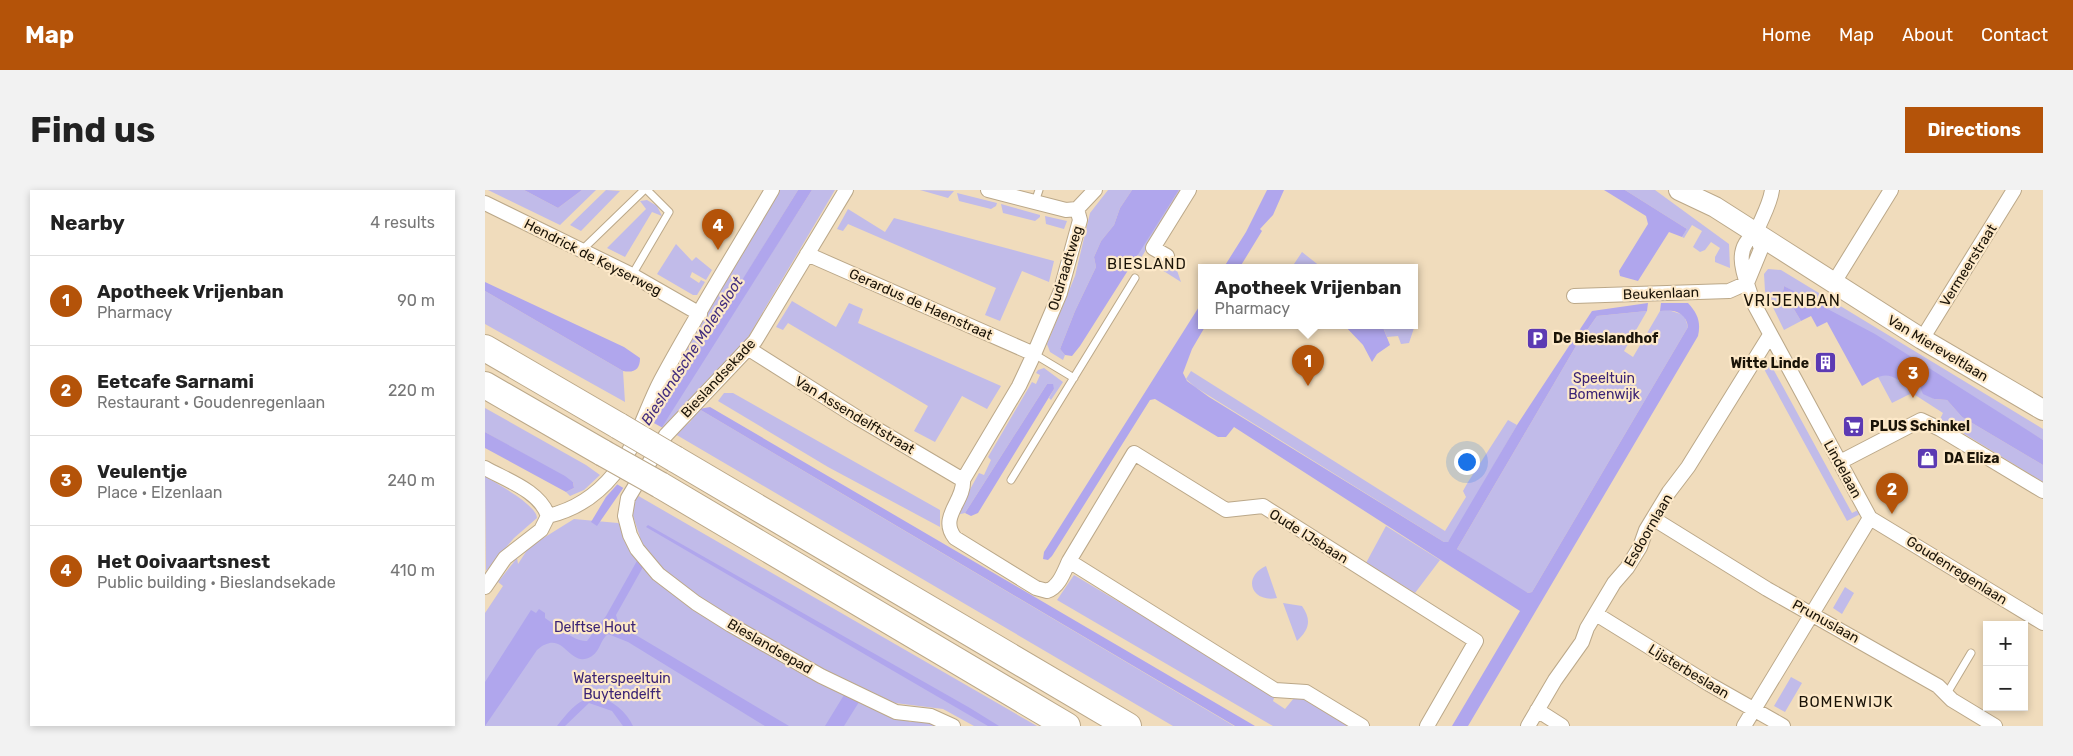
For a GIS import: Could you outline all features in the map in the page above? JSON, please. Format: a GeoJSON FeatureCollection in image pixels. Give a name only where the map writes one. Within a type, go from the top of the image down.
{"type":"FeatureCollection","features":[{"type":"Feature","properties":{"kind":"highway"},"geometry":{"type":"LineString","coordinates":[[489,349],[1128,726]]}},
{"type":"Feature","properties":{"kind":"highway"},"geometry":{"type":"LineString","coordinates":[[485,385],[660,485],[1067,726]]}},
{"type":"Feature","properties":{"kind":"main road","name":"Van Miereveltlaan"},"geometry":{"type":"LineString","coordinates":[[1679,190],[1715,207],[1755,241],[1833,284],[2043,410]]}},
{"type":"Feature","properties":{"kind":"street"},"geometry":{"type":"LineString","coordinates":[[548,516],[566,512],[587,499],[615,473],[639,430],[660,382],[772,190]]}},
{"type":"Feature","properties":{"kind":"street","name":"Bieslandsekade"},"geometry":{"type":"LineString","coordinates":[[625,516],[628,498],[666,435],[749,349],[846,190]]}},
{"type":"Feature","properties":{"kind":"street"},"geometry":{"type":"LineString","coordinates":[[988,190],[1037,196],[1066,210],[1077,210],[1095,190]]}},
{"type":"Feature","properties":{"kind":"street"},"geometry":{"type":"LineString","coordinates":[[1167,256],[1153,248],[1189,190]]}},
{"type":"Feature","properties":{"kind":"street","name":"Lindelaan"},"geometry":{"type":"LineString","coordinates":[[1772,190],[1771,201],[1761,217],[1755,241],[1741,254],[1743,270],[1753,302],[1870,518]]}},
{"type":"Feature","properties":{"kind":"street"},"geometry":{"type":"LineString","coordinates":[[1833,284],[1891,190]]}},
{"type":"Feature","properties":{"kind":"street","name":"Vermeerstraat"},"geometry":{"type":"LineString","coordinates":[[1922,339],[2014,190]]}},
{"type":"Feature","properties":{"kind":"street","name":"Hendrick de Keyserweg"},"geometry":{"type":"LineString","coordinates":[[485,203],[631,275],[700,314]]}},
{"type":"Feature","properties":{"kind":"street","name":"Oudraadtweg"},"geometry":{"type":"LineString","coordinates":[[963,480],[1019,386],[1060,293],[1081,220],[1077,210]]}},
{"type":"Feature","properties":{"kind":"street","name":"Gerardus de Haenstraat"},"geometry":{"type":"LineString","coordinates":[[807,254],[1034,354]]}},
{"type":"Feature","properties":{"kind":"street","name":"Beukenlaan"},"geometry":{"type":"LineString","coordinates":[[1574,296],[1729,291],[1747,283]]}},
{"type":"Feature","properties":{"kind":"street","name":"Esdoornlaan"},"geometry":{"type":"LineString","coordinates":[[1528,726],[1555,680],[1570,662],[1614,582],[1631,561],[1669,492],[1688,467],[1770,335]]}},
{"type":"Feature","properties":{"kind":"street","name":"Van Assendelftstraat"},"geometry":{"type":"LineString","coordinates":[[749,349],[963,480]]}},
{"type":"Feature","properties":{"kind":"street"},"geometry":{"type":"LineString","coordinates":[[1840,462],[1921,420],[1940,429],[2043,492]]}},
{"type":"Feature","properties":{"kind":"street","name":"Oude IJsbaan"},"geometry":{"type":"LineString","coordinates":[[963,480],[964,490],[948,519],[949,532],[955,538],[1041,590],[1047,591],[1055,586],[1134,453],[1226,510],[1263,506],[1476,641],[1427,726]]}},
{"type":"Feature","properties":{"kind":"street"},"geometry":{"type":"LineString","coordinates":[[485,468],[531,494],[543,504],[548,516],[541,530],[505,558],[485,587]]}},
{"type":"Feature","properties":{"kind":"street","name":"Bieslandsepad"},"geometry":{"type":"LineString","coordinates":[[625,516],[630,536],[637,549],[658,574],[696,603],[804,667],[896,712],[931,716],[953,726]]}},
{"type":"Feature","properties":{"kind":"street"},"geometry":{"type":"LineString","coordinates":[[1744,726],[1870,518]]}},
{"type":"Feature","properties":{"kind":"street","name":"Goudenregenlaan"},"geometry":{"type":"LineString","coordinates":[[1870,518],[2043,623]]}},
{"type":"Feature","properties":{"kind":"street","name":"Prunuslaan"},"geometry":{"type":"LineString","coordinates":[[1654,519],[1767,589],[1938,686],[1946,695],[1995,726]]}},
{"type":"Feature","properties":{"kind":"street"},"geometry":{"type":"LineString","coordinates":[[1069,561],[1275,690],[1306,692],[1362,726]]}},
{"type":"Feature","properties":{"kind":"street","name":"Lijsterbeslaan"},"geometry":{"type":"LineString","coordinates":[[1596,614],[1783,726]]}},
{"type":"Feature","properties":{"kind":"street"},"geometry":{"type":"LineString","coordinates":[[1537,710],[1563,726]]}},
{"type":"Feature","properties":{"kind":"lane"},"geometry":{"type":"LineString","coordinates":[[582,250],[646,190],[669,212],[631,275]]}},
{"type":"Feature","properties":{"kind":"lane"},"geometry":{"type":"LineString","coordinates":[[1011,480],[1135,278]]}},
{"type":"Feature","properties":{"kind":"lane"},"geometry":{"type":"LineString","coordinates":[[1034,354],[1074,378]]}},
{"type":"Feature","properties":{"kind":"lane"},"geometry":{"type":"LineString","coordinates":[[1946,695],[1971,653]]}},
{"type":"Feature","properties":{"kind":"green space"},"geometry":{"type":"Polygon","coordinates":[[[488,190],[524,190],[558,208],[582,190],[596,190],[560,225],[488,190]]]}},
{"type":"Feature","properties":{"kind":"green space"},"geometry":{"type":"Polygon","coordinates":[[[606,190],[620,191],[581,231],[570,225],[606,190]]]}},
{"type":"Feature","properties":{"kind":"green space"},"geometry":{"type":"Polygon","coordinates":[[[780,190],[798,190],[655,422],[685,351],[780,190]]]}},
{"type":"Feature","properties":{"kind":"green space"},"geometry":{"type":"Polygon","coordinates":[[[812,190],[835,190],[747,339],[642,456],[812,190]]]}},
{"type":"Feature","properties":{"kind":"green space"},"geometry":{"type":"Polygon","coordinates":[[[920,190],[954,191],[948,198],[920,190]]]}},
{"type":"Feature","properties":{"kind":"green space"},"geometry":{"type":"Polygon","coordinates":[[[1108,190],[1132,190],[1120,208],[1114,225],[1101,241],[1094,257],[1096,267],[1075,311],[1060,349],[1065,355],[1063,360],[1050,352],[1047,344],[1075,276],[1090,213],[1108,190]]]}},
{"type":"Feature","properties":{"kind":"green space"},"geometry":{"type":"Polygon","coordinates":[[[1179,190],[1183,190],[1141,258],[1137,255],[1179,190]]]}},
{"type":"Feature","properties":{"kind":"green space"},"geometry":{"type":"Polygon","coordinates":[[[1625,190],[1655,190],[1729,244],[1730,268],[1715,262],[1715,257],[1720,248],[1711,242],[1705,250],[1700,252],[1693,247],[1702,231],[1692,225],[1684,238],[1682,237],[1687,229],[1625,190]]]}},
{"type":"Feature","properties":{"kind":"green space"},"geometry":{"type":"Polygon","coordinates":[[[957,193],[997,203],[991,209],[959,201],[957,193]]]}},
{"type":"Feature","properties":{"kind":"green space"},"geometry":{"type":"Polygon","coordinates":[[[647,200],[657,206],[662,216],[652,212],[625,257],[607,248],[646,209],[640,201],[647,200]]]}},
{"type":"Feature","properties":{"kind":"green space"},"geometry":{"type":"Polygon","coordinates":[[[1001,204],[1040,215],[1040,217],[1035,221],[1003,213],[1001,204]]]}},
{"type":"Feature","properties":{"kind":"green space"},"geometry":{"type":"Polygon","coordinates":[[[848,209],[885,232],[894,218],[1054,261],[1049,282],[1022,271],[1000,321],[985,315],[996,288],[848,224],[843,231],[837,229],[848,209]]]}},
{"type":"Feature","properties":{"kind":"green space"},"geometry":{"type":"Polygon","coordinates":[[[1045,216],[1067,221],[1064,229],[1046,224],[1045,216]]]}},
{"type":"Feature","properties":{"kind":"green space"},"geometry":{"type":"Polygon","coordinates":[[[676,244],[692,261],[696,257],[712,270],[706,280],[692,272],[690,277],[699,283],[701,280],[705,282],[697,295],[693,295],[657,274],[676,244]]]}},
{"type":"Feature","properties":{"kind":"green space"},"geometry":{"type":"Polygon","coordinates":[[[1302,252],[1317,264],[1294,264],[1302,252]]]}},
{"type":"Feature","properties":{"kind":"green space"},"geometry":{"type":"Polygon","coordinates":[[[1172,256],[1181,282],[1162,270],[1172,256]]]}},
{"type":"Feature","properties":{"kind":"green space"},"geometry":{"type":"Polygon","coordinates":[[[1768,269],[1781,270],[2043,429],[2043,440],[1784,286],[1782,297],[1792,306],[1801,321],[1784,330],[1765,291],[1764,274],[1768,269]]]}},
{"type":"Feature","properties":{"kind":"green space"},"geometry":{"type":"Polygon","coordinates":[[[485,291],[623,371],[625,402],[485,324],[485,291]]]}},
{"type":"Feature","properties":{"kind":"green space"},"geometry":{"type":"Polygon","coordinates":[[[792,301],[836,327],[849,303],[863,309],[858,323],[1001,386],[987,409],[962,396],[935,442],[914,431],[928,406],[788,323],[783,330],[776,327],[792,301]]]}},
{"type":"Feature","properties":{"kind":"green space","name":"Speeltuin Bomenwijk"},"geometry":{"type":"Polygon","coordinates":[[[1668,310],[1684,315],[1688,327],[1532,592],[1528,593],[1517,588],[1457,549],[1576,346],[1597,316],[1647,311],[1624,351],[1633,357],[1660,311],[1668,310]]]}},
{"type":"Feature","properties":{"kind":"green space"},"geometry":{"type":"Polygon","coordinates":[[[1384,329],[1414,329],[1409,343],[1401,344],[1398,336],[1387,337],[1384,329]]]}},
{"type":"Feature","properties":{"kind":"green space"},"geometry":{"type":"Polygon","coordinates":[[[1771,365],[1852,513],[1860,509],[1862,513],[1847,521],[1764,369],[1771,365]]]}},
{"type":"Feature","properties":{"kind":"green space"},"geometry":{"type":"Polygon","coordinates":[[[1044,368],[1063,382],[1051,400],[1049,398],[1054,389],[1047,384],[965,513],[956,515],[979,473],[984,475],[991,460],[988,457],[1032,382],[1036,384],[1040,375],[1036,373],[1044,368]]]}},
{"type":"Feature","properties":{"kind":"green space"},"geometry":{"type":"Polygon","coordinates":[[[1191,371],[1445,531],[1466,497],[1463,491],[1468,482],[1508,420],[1517,425],[1453,536],[1448,542],[1444,542],[1195,387],[1186,379],[1191,371]]]}},
{"type":"Feature","properties":{"kind":"green space"},"geometry":{"type":"Polygon","coordinates":[[[1891,375],[1898,380],[1907,378],[1934,399],[1947,400],[1962,417],[2043,465],[2043,482],[1940,419],[1943,413],[1912,393],[1892,403],[1878,377],[1891,375]]]}},
{"type":"Feature","properties":{"kind":"green space"},"geometry":{"type":"Polygon","coordinates":[[[724,393],[733,393],[940,510],[940,527],[828,467],[718,401],[724,393]]]}},
{"type":"Feature","properties":{"kind":"green space"},"geometry":{"type":"Polygon","coordinates":[[[485,408],[586,465],[600,475],[584,490],[570,496],[566,492],[574,488],[573,482],[485,432],[485,408]]]}},
{"type":"Feature","properties":{"kind":"green space"},"geometry":{"type":"Polygon","coordinates":[[[699,409],[1234,726],[1173,726],[675,434],[690,422],[699,409]]]}},
{"type":"Feature","properties":{"kind":"green space"},"geometry":{"type":"Polygon","coordinates":[[[485,476],[524,501],[531,507],[537,518],[514,538],[486,571],[485,476]]]}},
{"type":"Feature","properties":{"kind":"green space","name":"Delftse Hout"},"geometry":{"type":"Polygon","coordinates":[[[635,494],[1037,726],[974,726],[943,709],[895,703],[858,686],[910,722],[925,722],[941,726],[485,726],[485,613],[503,586],[498,582],[517,558],[518,564],[529,547],[574,519],[618,523],[640,537],[632,513],[635,494]]]}},
{"type":"Feature","properties":{"kind":"green space"},"geometry":{"type":"Polygon","coordinates":[[[1386,526],[1440,560],[1415,593],[1366,563],[1386,526]]]}},
{"type":"Feature","properties":{"kind":"green space"},"geometry":{"type":"Polygon","coordinates":[[[1266,566],[1277,598],[1268,599],[1261,597],[1253,588],[1254,576],[1266,566]]]}},
{"type":"Feature","properties":{"kind":"green space"},"geometry":{"type":"Polygon","coordinates":[[[1074,575],[1275,695],[1273,701],[1285,709],[1294,698],[1305,697],[1350,726],[1273,726],[1057,600],[1074,575]]]}},
{"type":"Feature","properties":{"kind":"green space"},"geometry":{"type":"Polygon","coordinates":[[[1845,587],[1854,593],[1842,614],[1833,608],[1845,587]]]}},
{"type":"Feature","properties":{"kind":"green space"},"geometry":{"type":"Polygon","coordinates":[[[1283,603],[1302,606],[1307,616],[1308,625],[1297,641],[1283,603]]]}},
{"type":"Feature","properties":{"kind":"green space"},"geometry":{"type":"Polygon","coordinates":[[[1791,677],[1802,683],[1785,712],[1774,706],[1791,677]]]}},
{"type":"Feature","properties":{"kind":"shaded area"},"geometry":{"type":"Polygon","coordinates":[[[524,190],[582,190],[558,208],[524,190]]]}},
{"type":"Feature","properties":{"kind":"shaded area"},"geometry":{"type":"Polygon","coordinates":[[[798,190],[812,190],[626,484],[597,526],[591,522],[606,497],[622,479],[662,409],[798,190]]]}},
{"type":"Feature","properties":{"kind":"shaded area"},"geometry":{"type":"Polygon","coordinates":[[[1132,190],[1179,190],[1080,346],[1072,356],[1065,355],[1060,349],[1075,311],[1096,267],[1094,257],[1101,241],[1114,225],[1120,208],[1132,190]]]}},
{"type":"Feature","properties":{"kind":"shaded area"},"geometry":{"type":"Polygon","coordinates":[[[1267,190],[1284,190],[1273,215],[1260,229],[1262,231],[1242,264],[1226,264],[1246,232],[1267,190]]]}},
{"type":"Feature","properties":{"kind":"shaded area"},"geometry":{"type":"Polygon","coordinates":[[[1604,190],[1625,190],[1687,229],[1682,237],[1669,232],[1638,281],[1620,276],[1619,271],[1648,224],[1646,216],[1604,190]]]}},
{"type":"Feature","properties":{"kind":"shaded area"},"geometry":{"type":"Polygon","coordinates":[[[485,282],[624,347],[640,358],[638,368],[630,372],[623,371],[485,291],[485,282]]]}},
{"type":"Feature","properties":{"kind":"shaded area"},"geometry":{"type":"Polygon","coordinates":[[[1784,286],[1875,334],[2043,440],[2043,465],[1962,417],[1947,400],[1934,399],[1923,394],[1919,385],[1907,378],[1898,380],[1893,377],[1884,376],[1875,378],[1862,386],[1827,322],[1817,327],[1811,316],[1801,321],[1792,306],[1782,297],[1784,286]]]}},
{"type":"Feature","properties":{"kind":"shaded area"},"geometry":{"type":"Polygon","coordinates":[[[1648,303],[1647,311],[1597,316],[1576,346],[1457,549],[1528,593],[1532,592],[1688,327],[1685,318],[1679,313],[1660,311],[1661,303],[1688,303],[1698,318],[1698,336],[1468,726],[1452,726],[1520,611],[1234,427],[1226,437],[1218,437],[1155,399],[1150,400],[1048,560],[1043,559],[1044,552],[1198,308],[1198,329],[1204,329],[1192,349],[1183,373],[1187,381],[1209,397],[1444,542],[1448,542],[1517,425],[1592,311],[1648,303]]]}},
{"type":"Feature","properties":{"kind":"shaded area"},"geometry":{"type":"Polygon","coordinates":[[[1348,329],[1384,329],[1390,345],[1377,354],[1372,362],[1363,345],[1348,329]]]}},
{"type":"Feature","properties":{"kind":"shaded area"},"geometry":{"type":"Polygon","coordinates":[[[1047,384],[1053,384],[1054,389],[978,513],[971,516],[965,513],[1047,384]]]}},
{"type":"Feature","properties":{"kind":"shaded area"},"geometry":{"type":"Polygon","coordinates":[[[710,407],[1255,726],[1235,726],[699,409],[710,407]]]}},
{"type":"Feature","properties":{"kind":"shaded area"},"geometry":{"type":"Polygon","coordinates":[[[485,432],[565,476],[573,482],[574,488],[566,492],[485,448],[485,432]]]}},
{"type":"Feature","properties":{"kind":"shaded area"},"geometry":{"type":"Polygon","coordinates":[[[648,525],[999,726],[988,726],[646,527],[648,525]]]}},
{"type":"Feature","properties":{"kind":"shaded area"},"geometry":{"type":"Polygon","coordinates":[[[638,559],[643,567],[616,615],[619,625],[789,726],[765,726],[628,642],[608,634],[595,654],[584,659],[577,658],[560,645],[554,643],[546,644],[537,650],[485,726],[485,682],[531,610],[536,613],[539,609],[545,613],[545,618],[565,633],[582,641],[587,641],[606,616],[638,559]]]}},
{"type":"Feature","properties":{"kind":"shaded area"},"geometry":{"type":"Polygon","coordinates":[[[844,695],[859,702],[844,726],[825,726],[844,695]]]}},
{"type":"Feature","properties":{"kind":"shaded area"},"geometry":{"type":"Polygon","coordinates":[[[597,696],[618,707],[633,726],[623,726],[612,711],[589,703],[565,726],[557,726],[579,703],[597,696]]]}},
{"type":"Feature","properties":{"kind":"pier"},"geometry":{"type":"Polygon","coordinates":[[[652,422],[663,428],[625,489],[615,483],[652,422]]]}},
{"type":"Feature","properties":{"kind":"place","name":"Het Ooivaartsnest"},"geometry":{"type":"Point","coordinates":[718,250]}},
{"type":"Feature","properties":{"kind":"place","name":"De Bieslandhof"},"geometry":{"type":"Point","coordinates":[1537,338]}},
{"type":"Feature","properties":{"kind":"place","name":"Witte Linde"},"geometry":{"type":"Point","coordinates":[1825,363]}},
{"type":"Feature","properties":{"kind":"place","name":"Apotheek Vrijenban"},"geometry":{"type":"Point","coordinates":[1308,386]}},
{"type":"Feature","properties":{"kind":"place","name":"Veulentje"},"geometry":{"type":"Point","coordinates":[1913,398]}},
{"type":"Feature","properties":{"kind":"place","name":"PLUS Schinkel"},"geometry":{"type":"Point","coordinates":[1854,426]}},
{"type":"Feature","properties":{"kind":"place","name":"DA Eliza"},"geometry":{"type":"Point","coordinates":[1928,458]}},
{"type":"Feature","properties":{"kind":"place","name":"Eetcafe Sarnami"},"geometry":{"type":"Point","coordinates":[1892,514]}},
{"type":"Feature","properties":{"kind":"district","name":"BIESLAND"},"geometry":{"type":"Point","coordinates":[1147,264]}},
{"type":"Feature","properties":{"kind":"district","name":"VRIJENBAN"},"geometry":{"type":"Point","coordinates":[1792,300]}},
{"type":"Feature","properties":{"kind":"district","name":"BOMENWIJK"},"geometry":{"type":"Point","coordinates":[1846,702]}},
{"type":"Feature","properties":{"kind":"water label","name":"Bieslandsche Molensloot"},"geometry":{"type":"Point","coordinates":[692,351]}},
{"type":"Feature","properties":{"kind":"park label","name":"Waterspeeltuin Buytendelft"},"geometry":{"type":"Point","coordinates":[622,686]}}]}
